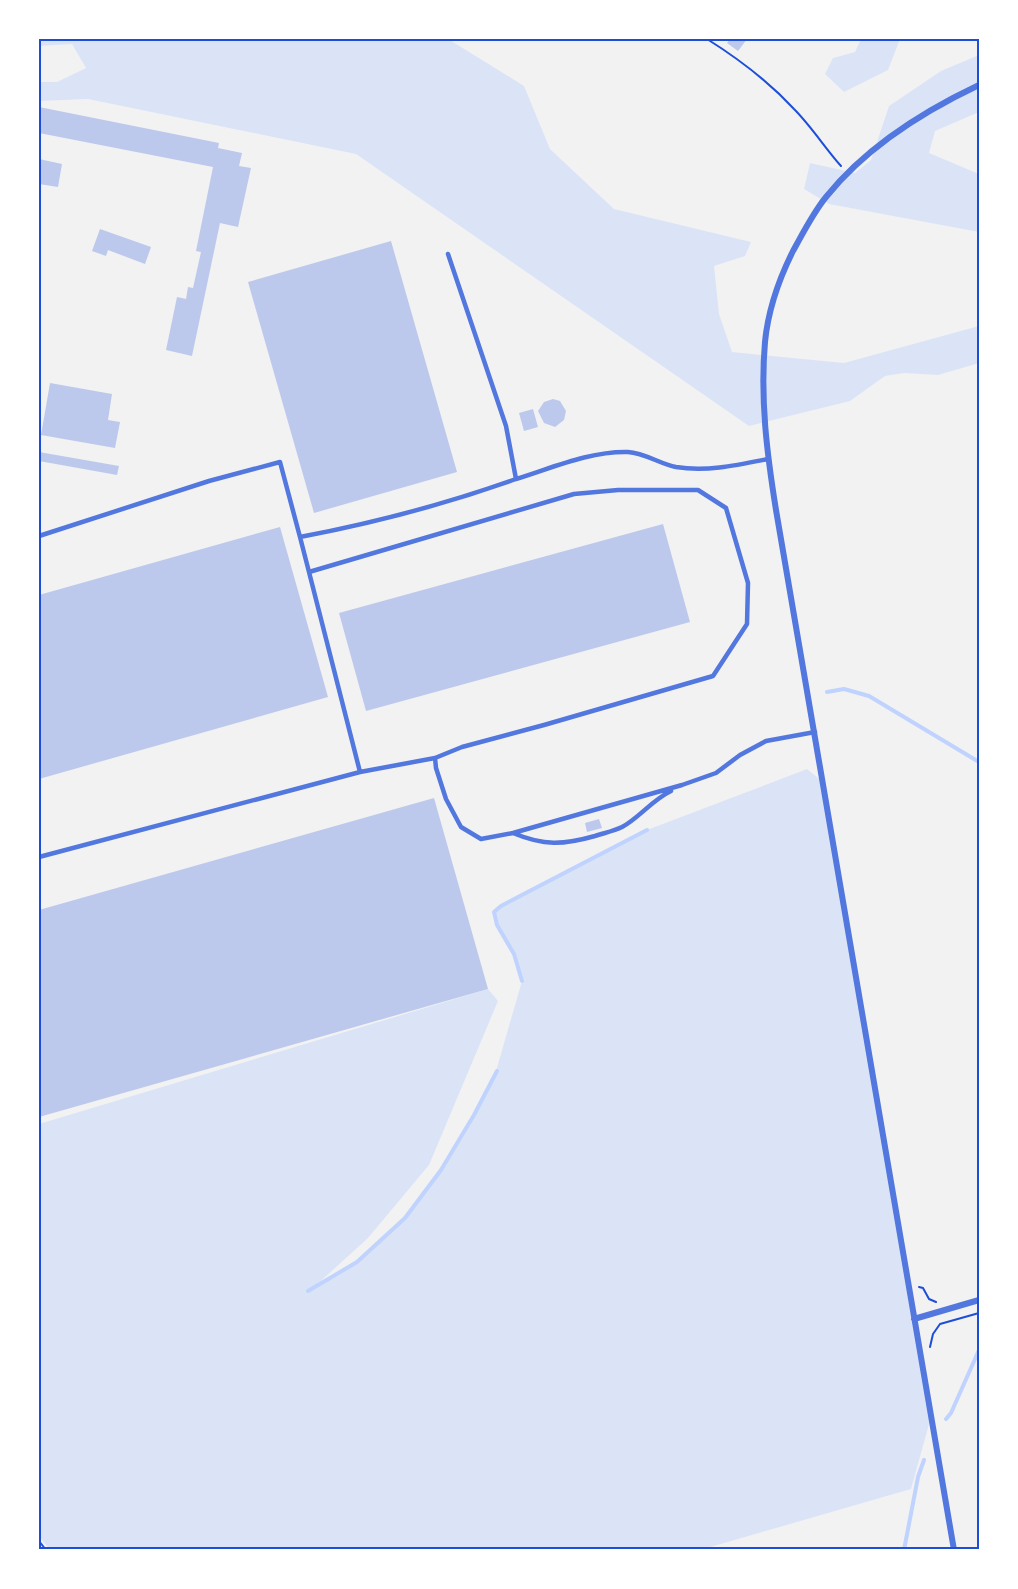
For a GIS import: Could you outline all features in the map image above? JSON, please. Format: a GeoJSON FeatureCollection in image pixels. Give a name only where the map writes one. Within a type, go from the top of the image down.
{"type":"FeatureCollection","features":[{"type":"Feature","properties":{"kind":"street"},"geometry":{"type":"LineString","coordinates":[[954,1550],[768,459],[762,389],[765,340],[772,305],[784,269],[824,198],[846,173],[910,122],[979,85]]}},
{"type":"Feature","properties":{"kind":"street"},"geometry":{"type":"LineString","coordinates":[[914,1319],[979,1300]]}},
{"type":"Feature","properties":{"kind":"lane"},"geometry":{"type":"LineString","coordinates":[[448,254],[506,426],[516,479]]}},
{"type":"Feature","properties":{"kind":"lane"},"geometry":{"type":"LineString","coordinates":[[300,537],[363,525],[433,506],[575,461],[611,453],[631,452],[675,467],[699,469],[768,459]]}},
{"type":"Feature","properties":{"kind":"lane"},"geometry":{"type":"LineString","coordinates":[[39,536],[209,481],[280,462],[360,772]]}},
{"type":"Feature","properties":{"kind":"lane"},"geometry":{"type":"LineString","coordinates":[[39,857],[360,772],[435,758],[462,747],[713,676],[747,624],[748,583],[726,508],[698,490],[618,490],[574,494],[309,572]]}},
{"type":"Feature","properties":{"kind":"lane"},"geometry":{"type":"LineString","coordinates":[[435,758],[446,799],[461,827],[481,839],[513,833],[682,785],[716,773],[740,755],[766,741],[814,732]]}},
{"type":"Feature","properties":{"kind":"lane"},"geometry":{"type":"LineString","coordinates":[[513,833],[530,840],[552,844],[583,839],[623,827],[664,794],[682,785]]}},
{"type":"Feature","properties":{"kind":"path"},"geometry":{"type":"LineString","coordinates":[[707,39],[766,80],[796,110],[846,173]]}},
{"type":"Feature","properties":{"kind":"path"},"geometry":{"type":"LineString","coordinates":[[923,1369],[937,1327],[979,1313]]}},
{"type":"Feature","properties":{"kind":"path"},"geometry":{"type":"LineString","coordinates":[[39,1541],[46,1550]]}},
{"type":"Feature","properties":{"kind":"shaded area"},"geometry":{"type":"Polygon","coordinates":[[[39,39],[448,39],[524,86],[550,149],[614,209],[751,242],[745,256],[714,266],[719,314],[732,352],[844,363],[979,326],[979,363],[938,375],[904,373],[885,376],[850,401],[749,426],[356,154],[88,99],[39,101],[39,82],[57,82],[86,68],[72,44],[39,46],[39,39]]]}},
{"type":"Feature","properties":{"kind":"shaded area"},"geometry":{"type":"Polygon","coordinates":[[[861,39],[900,39],[888,70],[844,92],[825,74],[833,58],[855,52],[861,39]]]}},
{"type":"Feature","properties":{"kind":"shaded area"},"geometry":{"type":"Polygon","coordinates":[[[979,55],[979,112],[935,131],[929,153],[979,174],[979,232],[829,204],[804,189],[810,163],[855,173],[871,160],[889,106],[941,71],[979,55]]]}},
{"type":"Feature","properties":{"kind":"shaded area"},"geometry":{"type":"Polygon","coordinates":[[[807,769],[823,782],[931,1417],[911,1489],[700,1550],[50,1550],[39,1536],[39,1124],[488,989],[498,1001],[429,1165],[368,1238],[312,1289],[357,1262],[405,1218],[441,1170],[474,1115],[496,1071],[522,981],[514,954],[497,925],[494,912],[501,906],[647,830],[807,769]]]}},
{"type":"Feature","properties":{"kind":"building"},"geometry":{"type":"Polygon","coordinates":[[[730,39],[747,39],[738,51],[727,43],[730,39]]]}},
{"type":"Feature","properties":{"kind":"building"},"geometry":{"type":"Polygon","coordinates":[[[39,107],[219,143],[218,148],[242,153],[239,166],[251,168],[238,227],[220,223],[192,356],[166,350],[177,297],[186,299],[188,287],[193,288],[201,252],[196,251],[213,167],[39,133],[39,107]]]}},
{"type":"Feature","properties":{"kind":"building"},"geometry":{"type":"Polygon","coordinates":[[[39,159],[62,164],[58,187],[39,184],[39,159]]]}},
{"type":"Feature","properties":{"kind":"building"},"geometry":{"type":"Polygon","coordinates":[[[100,229],[151,247],[145,264],[108,250],[106,256],[92,251],[100,229]]]}},
{"type":"Feature","properties":{"kind":"building"},"geometry":{"type":"Polygon","coordinates":[[[391,241],[457,472],[314,513],[248,282],[391,241]]]}},
{"type":"Feature","properties":{"kind":"building"},"geometry":{"type":"Polygon","coordinates":[[[50,383],[112,394],[108,420],[120,422],[115,448],[41,435],[50,383]]]}},
{"type":"Feature","properties":{"kind":"building"},"geometry":{"type":"Polygon","coordinates":[[[553,399],[560,401],[566,411],[564,420],[555,427],[544,423],[538,411],[544,402],[553,399]]]}},
{"type":"Feature","properties":{"kind":"building"},"geometry":{"type":"Polygon","coordinates":[[[533,409],[538,427],[524,431],[519,413],[533,409]]]}},
{"type":"Feature","properties":{"kind":"building"},"geometry":{"type":"Polygon","coordinates":[[[39,452],[119,466],[117,475],[39,461],[39,452]]]}},
{"type":"Feature","properties":{"kind":"building"},"geometry":{"type":"Polygon","coordinates":[[[663,524],[690,622],[366,711],[339,613],[663,524]]]}},
{"type":"Feature","properties":{"kind":"building"},"geometry":{"type":"Polygon","coordinates":[[[280,527],[328,697],[39,779],[39,595],[280,527]]]}},
{"type":"Feature","properties":{"kind":"building"},"geometry":{"type":"Polygon","coordinates":[[[434,798],[488,989],[39,1117],[39,910],[434,798]]]}},
{"type":"Feature","properties":{"kind":"building"},"geometry":{"type":"Polygon","coordinates":[[[599,819],[602,828],[587,832],[585,823],[599,819]]]}},
{"type":"Feature","properties":{"kind":"waterway"},"geometry":{"type":"LineString","coordinates":[[827,692],[844,689],[869,696],[979,762]]}},
{"type":"Feature","properties":{"kind":"waterway"},"geometry":{"type":"LineString","coordinates":[[522,981],[514,954],[497,925],[494,912],[501,906],[647,830]]}},
{"type":"Feature","properties":{"kind":"waterway"},"geometry":{"type":"LineString","coordinates":[[308,1291],[357,1262],[405,1218],[441,1170],[497,1071]]}},
{"type":"Feature","properties":{"kind":"waterway"},"geometry":{"type":"LineString","coordinates":[[946,1419],[951,1413],[979,1350]]}},
{"type":"Feature","properties":{"kind":"waterway"},"geometry":{"type":"LineString","coordinates":[[904,1550],[918,1477],[924,1460]]}}]}
